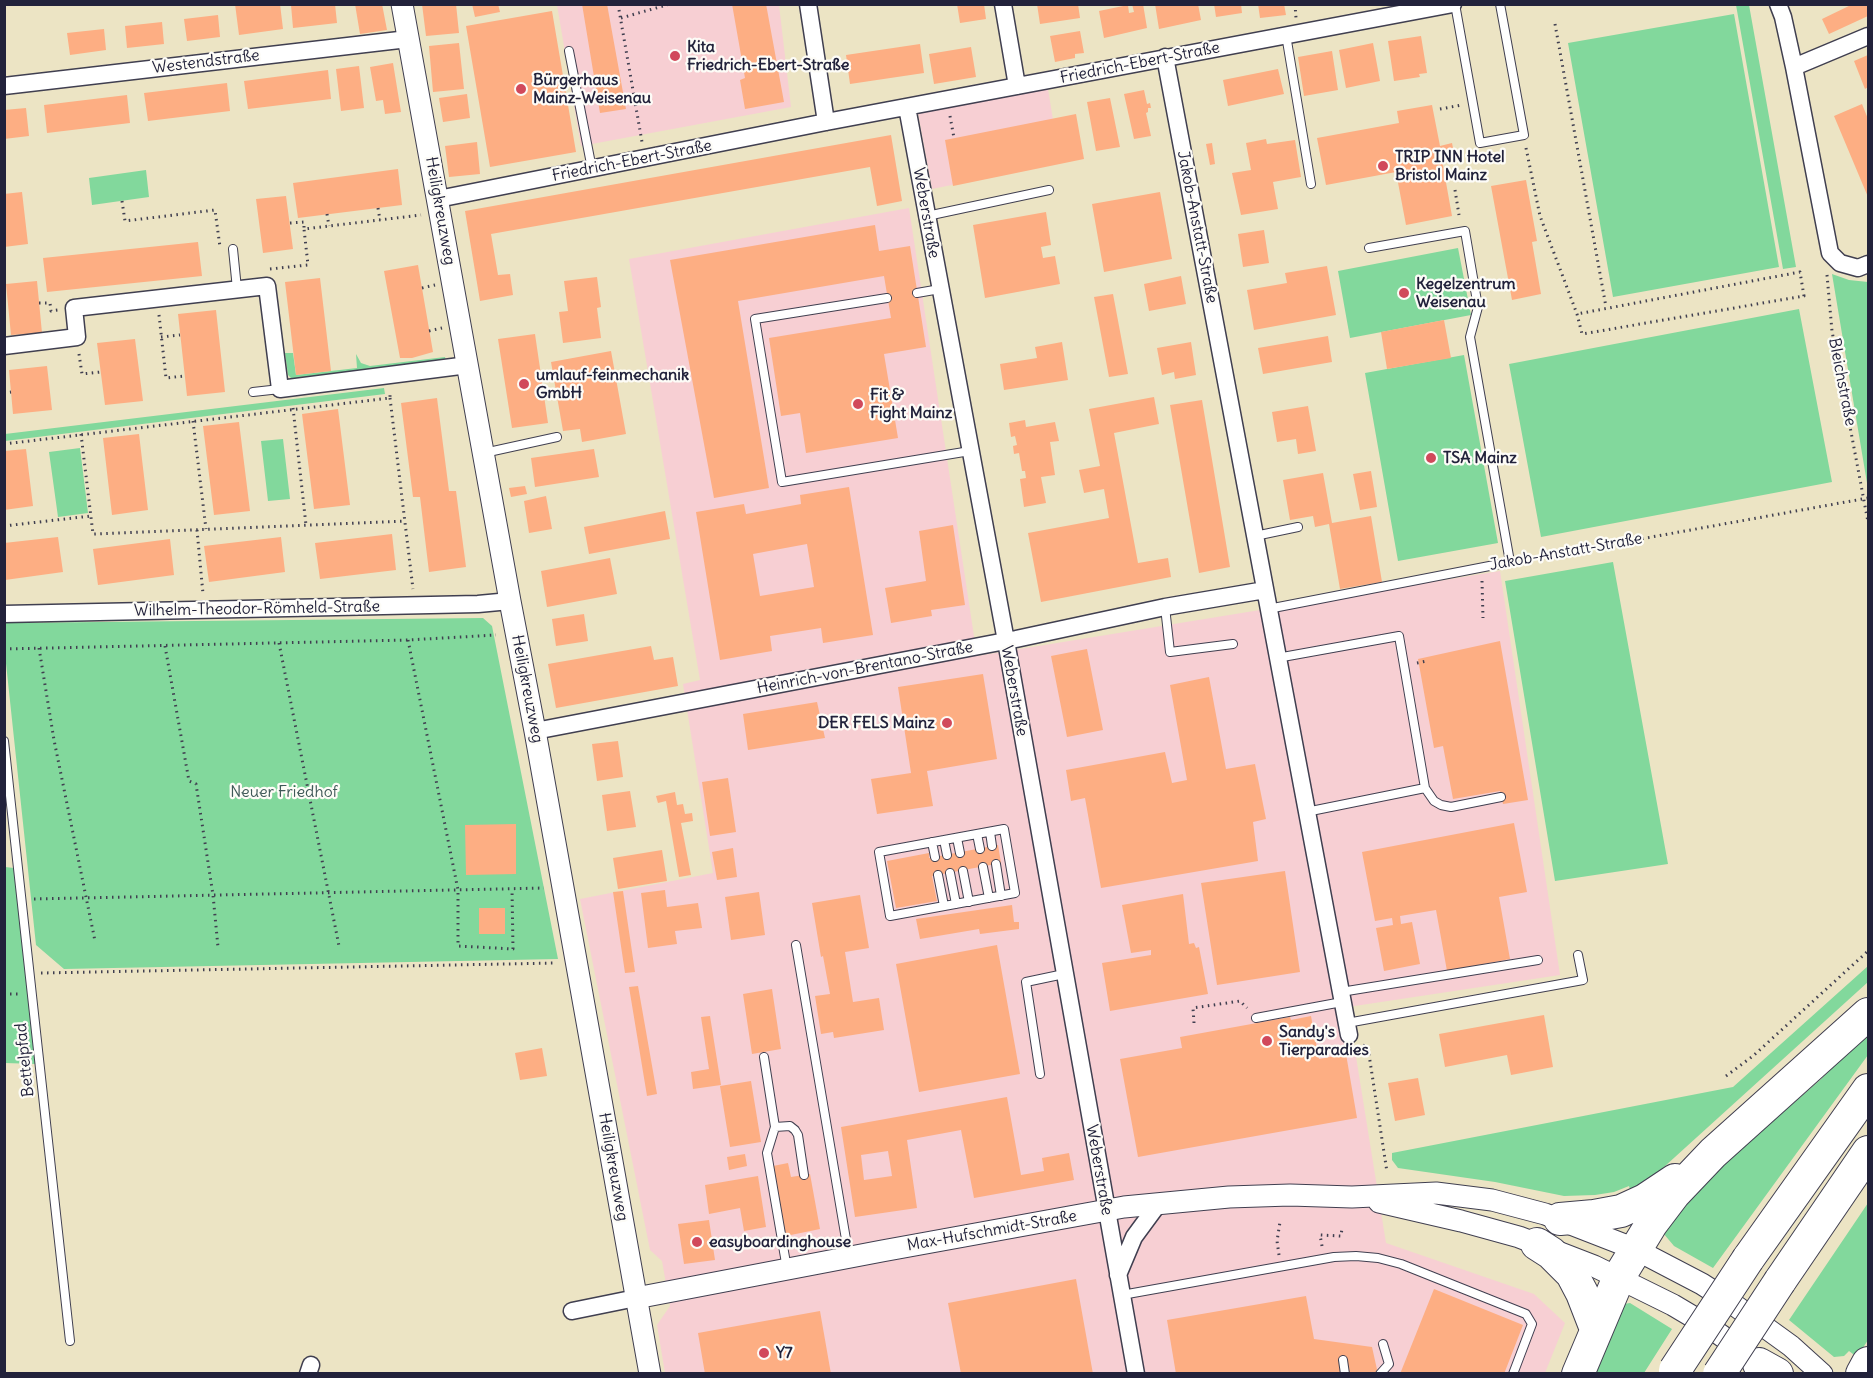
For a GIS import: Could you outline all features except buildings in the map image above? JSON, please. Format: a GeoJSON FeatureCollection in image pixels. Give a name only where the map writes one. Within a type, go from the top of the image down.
{"type":"FeatureCollection","features":[{"type":"Feature","properties":{"kind":"highway"},"geometry":{"type":"LineString","coordinates":[[1578,1374],[1619,1277],[1652,1223],[1674,1194],[1713,1154],[1869,1014]]}},
{"type":"Feature","properties":{"kind":"highway"},"geometry":{"type":"LineString","coordinates":[[1674,1372],[1748,1259],[1869,1090]]}},
{"type":"Feature","properties":{"kind":"highway"},"geometry":{"type":"LineString","coordinates":[[1719,1374],[1869,1152]]}},
{"type":"Feature","properties":{"kind":"highway"},"geometry":{"type":"LineString","coordinates":[[1560,1219],[1609,1213],[1632,1206],[1656,1193],[1713,1154]]}},
{"type":"Feature","properties":{"kind":"highway"},"geometry":{"type":"LineString","coordinates":[[1537,1244],[1551,1253],[1572,1274],[1596,1329]]}},
{"type":"Feature","properties":{"kind":"highway"},"geometry":{"type":"LineString","coordinates":[[1862,1374],[1869,1364]]}},
{"type":"Feature","properties":{"kind":"street","name":"Heiligkreuzweg"},"geometry":{"type":"LineString","coordinates":[[402,4],[650,1374]]}},
{"type":"Feature","properties":{"kind":"street"},"geometry":{"type":"LineString","coordinates":[[808,4],[826,122]]}},
{"type":"Feature","properties":{"kind":"street"},"geometry":{"type":"LineString","coordinates":[[1003,4],[1017,86]]}},
{"type":"Feature","properties":{"kind":"street","name":"Friedrich-Ebert-Straße"},"geometry":{"type":"LineString","coordinates":[[438,199],[826,122],[1454,4]]}},
{"type":"Feature","properties":{"kind":"street"},"geometry":{"type":"LineString","coordinates":[[1778,4],[1784,17],[1830,253],[1840,263],[1858,268],[1869,264]]}},
{"type":"Feature","properties":{"kind":"street"},"geometry":{"type":"LineString","coordinates":[[1794,67],[1869,36]]}},
{"type":"Feature","properties":{"kind":"street","name":"Westendstraße"},"geometry":{"type":"LineString","coordinates":[[4,86],[408,39]]}},
{"type":"Feature","properties":{"kind":"street","name":"Jakob-Anstatt-Straße"},"geometry":{"type":"LineString","coordinates":[[1165,57],[1348,1029]]}},
{"type":"Feature","properties":{"kind":"street","name":"Weberstraße"},"geometry":{"type":"LineString","coordinates":[[907,107],[1006,641],[1136,1374]]}},
{"type":"Feature","properties":{"kind":"street"},"geometry":{"type":"LineString","coordinates":[[4,346],[77,337],[74,308],[267,286],[280,389],[468,365]]}},
{"type":"Feature","properties":{"kind":"street","name":"Heinrich-von-Brentano-Straße"},"geometry":{"type":"LineString","coordinates":[[535,731],[1006,641],[1165,607],[1265,590]]}},
{"type":"Feature","properties":{"kind":"street","name":"Wilhelm-Theodor-Römheld-Straße"},"geometry":{"type":"LineString","coordinates":[[4,614],[415,606],[510,601]]}},
{"type":"Feature","properties":{"kind":"street","name":"Max-Hufschmidt-Straße"},"geometry":{"type":"LineString","coordinates":[[636,1298],[1106,1210],[1159,1203],[1283,1195],[1352,1197],[1412,1192],[1460,1195],[1492,1200],[1560,1219],[1635,1249],[1702,1284],[1733,1304],[1791,1346],[1822,1374]]}},
{"type":"Feature","properties":{"kind":"street","name":"Max-Hufschmidt-Straße"},"geometry":{"type":"LineString","coordinates":[[1352,1197],[1461,1221],[1537,1244],[1619,1277],[1705,1324],[1768,1370]]}},
{"type":"Feature","properties":{"kind":"street"},"geometry":{"type":"LineString","coordinates":[[1118,1276],[1134,1237],[1159,1203]]}},
{"type":"Feature","properties":{"kind":"street"},"geometry":{"type":"LineString","coordinates":[[572,1311],[636,1298]]}},
{"type":"Feature","properties":{"kind":"lane"},"geometry":{"type":"LineString","coordinates":[[1454,4],[1480,143],[1524,135],[1500,4]]}},
{"type":"Feature","properties":{"kind":"lane"},"geometry":{"type":"LineString","coordinates":[[1286,35],[1311,184]]}},
{"type":"Feature","properties":{"kind":"lane"},"geometry":{"type":"LineString","coordinates":[[569,51],[592,169]]}},
{"type":"Feature","properties":{"kind":"lane"},"geometry":{"type":"LineString","coordinates":[[927,216],[1049,190]]}},
{"type":"Feature","properties":{"kind":"lane"},"geometry":{"type":"LineString","coordinates":[[1369,248],[1465,231],[1478,307],[1470,337],[1510,562]]}},
{"type":"Feature","properties":{"kind":"lane"},"geometry":{"type":"LineString","coordinates":[[231,290],[233,249]]}},
{"type":"Feature","properties":{"kind":"lane"},"geometry":{"type":"LineString","coordinates":[[917,293],[940,289]]}},
{"type":"Feature","properties":{"kind":"lane"},"geometry":{"type":"LineString","coordinates":[[887,298],[755,319],[782,482],[970,451]]}},
{"type":"Feature","properties":{"kind":"lane"},"geometry":{"type":"LineString","coordinates":[[253,392],[280,389]]}},
{"type":"Feature","properties":{"kind":"lane"},"geometry":{"type":"LineString","coordinates":[[483,453],[557,437]]}},
{"type":"Feature","properties":{"kind":"lane"},"geometry":{"type":"LineString","coordinates":[[1255,536],[1298,527]]}},
{"type":"Feature","properties":{"kind":"lane","name":"Jakob-Anstatt-Straße"},"geometry":{"type":"LineString","coordinates":[[1268,609],[1510,562]]}},
{"type":"Feature","properties":{"kind":"lane"},"geometry":{"type":"LineString","coordinates":[[1165,607],[1170,652],[1233,644]]}},
{"type":"Feature","properties":{"kind":"lane"},"geometry":{"type":"LineString","coordinates":[[1278,658],[1398,636],[1425,788],[1434,801],[1441,806],[1451,807],[1501,797]]}},
{"type":"Feature","properties":{"kind":"lane","name":"Bettelpfad"},"geometry":{"type":"LineString","coordinates":[[4,741],[70,1341]]}},
{"type":"Feature","properties":{"kind":"lane"},"geometry":{"type":"LineString","coordinates":[[1306,812],[1425,788]]}},
{"type":"Feature","properties":{"kind":"lane"},"geometry":{"type":"LineString","coordinates":[[1004,830],[1015,893],[890,916],[879,852],[990,832],[1004,830]]}},
{"type":"Feature","properties":{"kind":"lane"},"geometry":{"type":"LineString","coordinates":[[990,832],[992,846]]}},
{"type":"Feature","properties":{"kind":"lane"},"geometry":{"type":"LineString","coordinates":[[977,834],[980,849]]}},
{"type":"Feature","properties":{"kind":"lane"},"geometry":{"type":"LineString","coordinates":[[957,838],[960,853]]}},
{"type":"Feature","properties":{"kind":"lane"},"geometry":{"type":"LineString","coordinates":[[944,840],[947,855]]}},
{"type":"Feature","properties":{"kind":"lane"},"geometry":{"type":"LineString","coordinates":[[932,842],[935,857]]}},
{"type":"Feature","properties":{"kind":"lane"},"geometry":{"type":"LineString","coordinates":[[996,864],[1001,896]]}},
{"type":"Feature","properties":{"kind":"lane"},"geometry":{"type":"LineString","coordinates":[[983,867],[989,898]]}},
{"type":"Feature","properties":{"kind":"lane"},"geometry":{"type":"LineString","coordinates":[[963,871],[969,902]]}},
{"type":"Feature","properties":{"kind":"lane"},"geometry":{"type":"LineString","coordinates":[[950,873],[956,904]]}},
{"type":"Feature","properties":{"kind":"lane"},"geometry":{"type":"LineString","coordinates":[[938,875],[944,906]]}},
{"type":"Feature","properties":{"kind":"lane"},"geometry":{"type":"LineString","coordinates":[[796,945],[849,1257]]}},
{"type":"Feature","properties":{"kind":"lane"},"geometry":{"type":"LineString","coordinates":[[1348,1029],[1582,980],[1578,955]]}},
{"type":"Feature","properties":{"kind":"lane"},"geometry":{"type":"LineString","coordinates":[[1256,1018],[1341,997],[1538,960]]}},
{"type":"Feature","properties":{"kind":"lane"},"geometry":{"type":"LineString","coordinates":[[1040,1074],[1026,982],[1064,974]]}},
{"type":"Feature","properties":{"kind":"lane"},"geometry":{"type":"LineString","coordinates":[[764,1057],[775,1127],[767,1153],[787,1269]]}},
{"type":"Feature","properties":{"kind":"lane"},"geometry":{"type":"LineString","coordinates":[[775,1127],[790,1126],[795,1130],[798,1135],[804,1175]]}},
{"type":"Feature","properties":{"kind":"lane"},"geometry":{"type":"LineString","coordinates":[[1122,1295],[1323,1258],[1356,1256],[1390,1261],[1526,1314],[1532,1324],[1513,1374]]}},
{"type":"Feature","properties":{"kind":"lane"},"geometry":{"type":"LineString","coordinates":[[1380,1374],[1389,1364],[1383,1344]]}},
{"type":"Feature","properties":{"kind":"lane"},"geometry":{"type":"LineString","coordinates":[[1343,1360],[1345,1374]]}},
{"type":"Feature","properties":{"kind":"path"},"geometry":{"type":"LineString","coordinates":[[618,4],[646,159]]}},
{"type":"Feature","properties":{"kind":"path"},"geometry":{"type":"LineString","coordinates":[[621,18],[670,4]]}},
{"type":"Feature","properties":{"kind":"path"},"geometry":{"type":"LineString","coordinates":[[1554,24],[1606,307]]}},
{"type":"Feature","properties":{"kind":"path"},"geometry":{"type":"LineString","coordinates":[[947,99],[954,138]]}},
{"type":"Feature","properties":{"kind":"path"},"geometry":{"type":"LineString","coordinates":[[1440,109],[1473,103]]}},
{"type":"Feature","properties":{"kind":"path"},"geometry":{"type":"LineString","coordinates":[[1524,135],[1540,216],[1577,314],[1582,334],[1804,296],[1800,272],[1577,314]]}},
{"type":"Feature","properties":{"kind":"path"},"geometry":{"type":"LineString","coordinates":[[1441,153],[1448,151]]}},
{"type":"Feature","properties":{"kind":"path"},"geometry":{"type":"LineString","coordinates":[[1455,190],[1459,215]]}},
{"type":"Feature","properties":{"kind":"path"},"geometry":{"type":"LineString","coordinates":[[122,201],[125,221],[215,210],[231,290]]}},
{"type":"Feature","properties":{"kind":"path"},"geometry":{"type":"LineString","coordinates":[[378,208],[380,220]]}},
{"type":"Feature","properties":{"kind":"path"},"geometry":{"type":"LineString","coordinates":[[327,214],[329,226]]}},
{"type":"Feature","properties":{"kind":"path"},"geometry":{"type":"LineString","coordinates":[[304,229],[423,215]]}},
{"type":"Feature","properties":{"kind":"path"},"geometry":{"type":"LineString","coordinates":[[267,286],[265,270],[308,265],[304,222],[290,223]]}},
{"type":"Feature","properties":{"kind":"path","name":"Bleichstraße"},"geometry":{"type":"LineString","coordinates":[[1827,272],[1832,331],[1867,499],[1869,522]]}},
{"type":"Feature","properties":{"kind":"path"},"geometry":{"type":"LineString","coordinates":[[422,288],[435,285]]}},
{"type":"Feature","properties":{"kind":"path"},"geometry":{"type":"LineString","coordinates":[[157,299],[166,378],[184,376]]}},
{"type":"Feature","properties":{"kind":"path"},"geometry":{"type":"LineString","coordinates":[[429,331],[443,328]]}},
{"type":"Feature","properties":{"kind":"path"},"geometry":{"type":"LineString","coordinates":[[162,338],[180,335]]}},
{"type":"Feature","properties":{"kind":"path"},"geometry":{"type":"LineString","coordinates":[[77,337],[82,374],[101,372]]}},
{"type":"Feature","properties":{"kind":"path"},"geometry":{"type":"LineString","coordinates":[[400,391],[390,393],[390,398],[415,606]]}},
{"type":"Feature","properties":{"kind":"path"},"geometry":{"type":"LineString","coordinates":[[4,393],[11,392]]}},
{"type":"Feature","properties":{"kind":"path"},"geometry":{"type":"LineString","coordinates":[[4,444],[390,398]]}},
{"type":"Feature","properties":{"kind":"path"},"geometry":{"type":"LineString","coordinates":[[292,408],[306,525]]}},
{"type":"Feature","properties":{"kind":"path"},"geometry":{"type":"LineString","coordinates":[[193,421],[206,529]]}},
{"type":"Feature","properties":{"kind":"path"},"geometry":{"type":"LineString","coordinates":[[81,434],[93,534],[405,521]]}},
{"type":"Feature","properties":{"kind":"path","name":"Jakob-Anstatt-Straße"},"geometry":{"type":"LineString","coordinates":[[1510,562],[1867,499]]}},
{"type":"Feature","properties":{"kind":"path"},"geometry":{"type":"LineString","coordinates":[[4,526],[91,516]]}},
{"type":"Feature","properties":{"kind":"path"},"geometry":{"type":"LineString","coordinates":[[197,530],[205,610]]}},
{"type":"Feature","properties":{"kind":"path"},"geometry":{"type":"LineString","coordinates":[[1482,567],[1483,618]]}},
{"type":"Feature","properties":{"kind":"path"},"geometry":{"type":"LineString","coordinates":[[4,649],[408,640],[498,634]]}},
{"type":"Feature","properties":{"kind":"path"},"geometry":{"type":"LineString","coordinates":[[408,640],[458,890],[458,946],[513,949],[512,889]]}},
{"type":"Feature","properties":{"kind":"path"},"geometry":{"type":"LineString","coordinates":[[279,643],[339,946]]}},
{"type":"Feature","properties":{"kind":"path"},"geometry":{"type":"LineString","coordinates":[[165,646],[189,781],[196,784],[213,895],[218,947]]}},
{"type":"Feature","properties":{"kind":"path"},"geometry":{"type":"LineString","coordinates":[[39,648],[54,740],[96,941]]}},
{"type":"Feature","properties":{"kind":"path"},"geometry":{"type":"LineString","coordinates":[[22,900],[549,888]]}},
{"type":"Feature","properties":{"kind":"path"},"geometry":{"type":"LineString","coordinates":[[1726,1076],[1753,1056],[1869,951]]}},
{"type":"Feature","properties":{"kind":"path"},"geometry":{"type":"LineString","coordinates":[[30,974],[561,963]]}},
{"type":"Feature","properties":{"kind":"path"},"geometry":{"type":"LineString","coordinates":[[1194,1023],[1193,1008],[1239,1000],[1256,1018]]}},
{"type":"Feature","properties":{"kind":"path"},"geometry":{"type":"LineString","coordinates":[[1348,1029],[1368,1048],[1387,1172]]}},
{"type":"Feature","properties":{"kind":"path"},"geometry":{"type":"LineString","coordinates":[[1280,1222],[1277,1241],[1280,1266]]}},
{"type":"Feature","properties":{"kind":"path"},"geometry":{"type":"LineString","coordinates":[[1323,1258],[1320,1235],[1341,1236],[1342,1228]]}},
{"type":"Feature","properties":{"kind":"shaded area","name":"Kita Friedrich-Ebert-Straße"},"geometry":{"type":"Polygon","coordinates":[[[557,5],[779,5],[791,107],[581,146],[557,5]]]}},
{"type":"Feature","properties":{"kind":"shaded area"},"geometry":{"type":"Polygon","coordinates":[[[1048,89],[1060,163],[932,189],[918,113],[1048,89]]]}},
{"type":"Feature","properties":{"kind":"shaded area"},"geometry":{"type":"Polygon","coordinates":[[[909,208],[977,656],[1500,571],[1560,975],[1348,1007],[1386,1243],[1534,1294],[1565,1323],[1545,1373],[665,1373],[657,1325],[670,1306],[662,1261],[650,1250],[580,899],[713,873],[683,684],[700,680],[629,259],[909,208]]]}},
{"type":"Feature","properties":{"kind":"green space"},"geometry":{"type":"Polygon","coordinates":[[[1736,5],[1749,5],[1796,267],[1783,269],[1736,5]]]}},
{"type":"Feature","properties":{"kind":"green space"},"geometry":{"type":"Polygon","coordinates":[[[1734,14],[1779,267],[1613,297],[1568,43],[1734,14]]]}},
{"type":"Feature","properties":{"kind":"green space"},"geometry":{"type":"Polygon","coordinates":[[[146,170],[149,197],[92,205],[89,178],[146,170]]]}},
{"type":"Feature","properties":{"kind":"green space","name":"Kegelzentrum Weisenau"},"geometry":{"type":"Polygon","coordinates":[[[1458,248],[1471,315],[1350,338],[1338,271],[1458,248]]]}},
{"type":"Feature","properties":{"kind":"green space"},"geometry":{"type":"Polygon","coordinates":[[[1832,274],[1849,280],[1868,282],[1868,489],[1832,274]]]}},
{"type":"Feature","properties":{"kind":"green space"},"geometry":{"type":"Polygon","coordinates":[[[1799,309],[1832,482],[1541,537],[1509,364],[1799,309]]]}},
{"type":"Feature","properties":{"kind":"green space"},"geometry":{"type":"Polygon","coordinates":[[[285,353],[293,353],[296,375],[357,368],[356,354],[361,363],[370,366],[445,357],[446,361],[292,379],[288,375],[285,353]]]}},
{"type":"Feature","properties":{"kind":"green space","name":"TSA Mainz"},"geometry":{"type":"Polygon","coordinates":[[[1464,355],[1498,543],[1398,561],[1365,373],[1464,355]]]}},
{"type":"Feature","properties":{"kind":"green space"},"geometry":{"type":"Polygon","coordinates":[[[384,388],[385,394],[5,441],[5,434],[384,388]]]}},
{"type":"Feature","properties":{"kind":"green space"},"geometry":{"type":"Polygon","coordinates":[[[283,439],[290,499],[268,501],[261,441],[283,439]]]}},
{"type":"Feature","properties":{"kind":"green space"},"geometry":{"type":"Polygon","coordinates":[[[80,448],[88,513],[58,517],[49,452],[80,448]]]}},
{"type":"Feature","properties":{"kind":"green space"},"geometry":{"type":"Polygon","coordinates":[[[1613,562],[1668,864],[1555,881],[1505,581],[1613,562]]]}},
{"type":"Feature","properties":{"kind":"green space","name":"Neuer Friedhof"},"geometry":{"type":"Polygon","coordinates":[[[483,618],[492,626],[558,959],[64,969],[36,945],[5,654],[4,623],[483,618]]]}},
{"type":"Feature","properties":{"kind":"green space"},"geometry":{"type":"Polygon","coordinates":[[[5,867],[14,868],[36,1064],[5,1063],[5,867]]]}},
{"type":"Feature","properties":{"kind":"green space"},"geometry":{"type":"Polygon","coordinates":[[[1868,966],[1868,982],[1632,1196],[1629,1186],[1614,1192],[1595,1195],[1564,1196],[1495,1182],[1398,1168],[1392,1160],[1392,1153],[1733,1087],[1868,966]]]}},
{"type":"Feature","properties":{"kind":"green space"},"geometry":{"type":"Polygon","coordinates":[[[1868,1033],[1868,1055],[1713,1268],[1674,1246],[1658,1227],[1720,1167],[1820,1080],[1868,1033]]]}},
{"type":"Feature","properties":{"kind":"green space"},"geometry":{"type":"Polygon","coordinates":[[[1868,1203],[1868,1340],[1857,1357],[1849,1351],[1844,1356],[1834,1357],[1789,1320],[1868,1203]]]}},
{"type":"Feature","properties":{"kind":"green space"},"geometry":{"type":"Polygon","coordinates":[[[1630,1303],[1672,1329],[1644,1373],[1587,1374],[1624,1304],[1630,1303]]]}},
{"type":"Feature","properties":{"kind":"place","name":"Kita Friedrich-Ebert-Straße"},"geometry":{"type":"Point","coordinates":[675,56]}},
{"type":"Feature","properties":{"kind":"place","name":"Bürgerhaus Mainz-Weisenau"},"geometry":{"type":"Point","coordinates":[521,89]}},
{"type":"Feature","properties":{"kind":"place","name":"TRIP INN Hotel Bristol Mainz"},"geometry":{"type":"Point","coordinates":[1383,166]}},
{"type":"Feature","properties":{"kind":"place","name":"Kegelzentrum Weisenau"},"geometry":{"type":"Point","coordinates":[1404,293]}},
{"type":"Feature","properties":{"kind":"place","name":"umlauf-feinmechanik GmbH"},"geometry":{"type":"Point","coordinates":[524,384]}},
{"type":"Feature","properties":{"kind":"place","name":"Fit & Fight Mainz"},"geometry":{"type":"Point","coordinates":[858,404]}},
{"type":"Feature","properties":{"kind":"place","name":"TSA Mainz"},"geometry":{"type":"Point","coordinates":[1431,458]}},
{"type":"Feature","properties":{"kind":"place","name":"DER FELS Mainz"},"geometry":{"type":"Point","coordinates":[947,723]}},
{"type":"Feature","properties":{"kind":"place","name":"Sandy's Tierparadies"},"geometry":{"type":"Point","coordinates":[1267,1041]}},
{"type":"Feature","properties":{"kind":"place","name":"easyboardinghouse"},"geometry":{"type":"Point","coordinates":[697,1242]}},
{"type":"Feature","properties":{"kind":"place","name":"Y7"},"geometry":{"type":"Point","coordinates":[764,1353]}}]}
